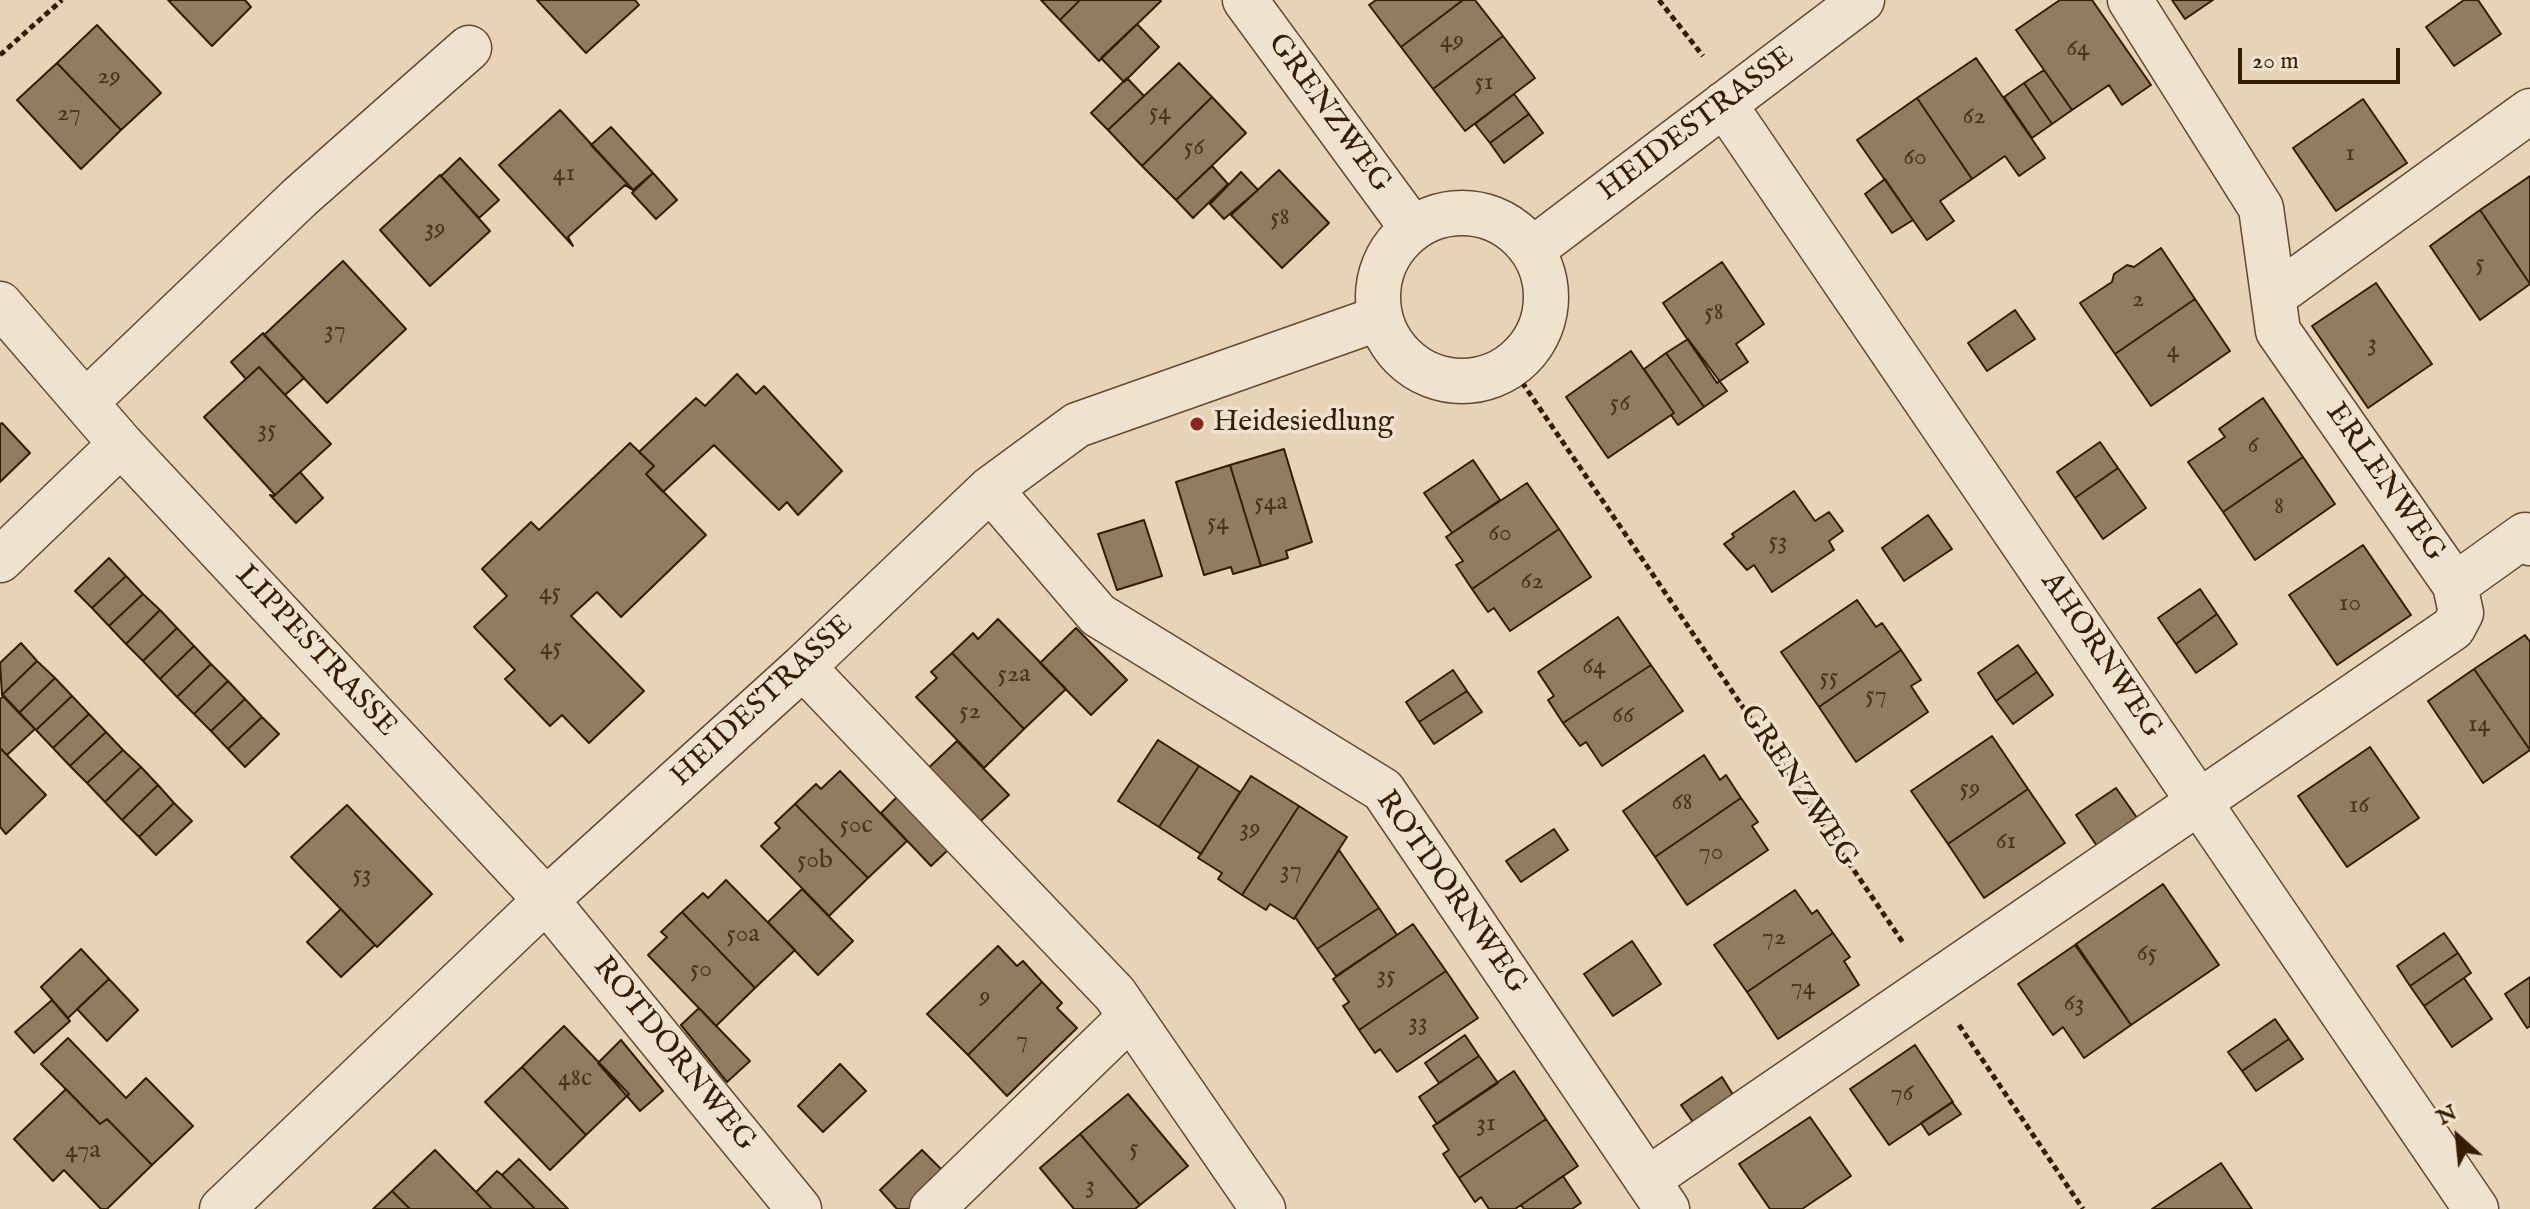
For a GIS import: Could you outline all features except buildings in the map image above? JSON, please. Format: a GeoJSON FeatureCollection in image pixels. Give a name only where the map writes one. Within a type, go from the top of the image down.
{"type":"FeatureCollection","features":[{"type":"Feature","properties":{"kind":"street","name":"GRENZWEG"},"geometry":{"type":"LineString","coordinates":[[1245,0],[1412,228]]}},
{"type":"Feature","properties":{"kind":"street","name":"HEIDESTRASSE"},"geometry":{"type":"LineString","coordinates":[[1533,249],[1862,0]]}},
{"type":"Feature","properties":{"kind":"street","name":"ERLENWEG"},"geometry":{"type":"LineString","coordinates":[[2130,0],[2261,208],[2278,331],[2455,585],[2525,535],[2530,543]]}},
{"type":"Feature","properties":{"kind":"street"},"geometry":{"type":"LineString","coordinates":[[87,401],[300,197],[469,48]]}},
{"type":"Feature","properties":{"kind":"street","name":"AHORNWEG"},"geometry":{"type":"LineString","coordinates":[[1729,100],[2476,1209]]}},
{"type":"Feature","properties":{"kind":"street"},"geometry":{"type":"LineString","coordinates":[[2274,296],[2530,111]]}},
{"type":"Feature","properties":{"kind":"street"},"geometry":{"type":"LineString","coordinates":[[1463,212],[1489,216],[1514,229],[1533,249],[1544,273],[1547,299],[1542,324],[1530,348],[1511,366],[1487,378],[1460,382],[1433,376],[1409,363],[1391,343],[1380,318],[1377,294],[1382,269],[1394,247],[1412,228],[1436,216],[1463,212]]}},
{"type":"Feature","properties":{"kind":"street","name":"LIPPESTRASSE"},"geometry":{"type":"LineString","coordinates":[[0,304],[121,444],[546,900]]}},
{"type":"Feature","properties":{"kind":"street","name":"HEIDESTRASSE"},"geometry":{"type":"LineString","coordinates":[[222,1209],[546,900],[803,667],[990,489],[1077,425],[1380,318]]}},
{"type":"Feature","properties":{"kind":"street"},"geometry":{"type":"LineString","coordinates":[[0,560],[121,444]]}},
{"type":"Feature","properties":{"kind":"street","name":"ROTDORNWEG"},"geometry":{"type":"LineString","coordinates":[[990,489],[1098,615],[1383,790],[1657,1195]]}},
{"type":"Feature","properties":{"kind":"street"},"geometry":{"type":"LineString","coordinates":[[1657,1195],[1931,985],[2453,628],[2461,613],[2455,585]]}},
{"type":"Feature","properties":{"kind":"street"},"geometry":{"type":"LineString","coordinates":[[803,667],[1115,994],[1263,1209]]}},
{"type":"Feature","properties":{"kind":"street","name":"ROTDORNWEG"},"geometry":{"type":"LineString","coordinates":[[546,900],[799,1209]]}},
{"type":"Feature","properties":{"kind":"street"},"geometry":{"type":"LineString","coordinates":[[932,1209],[1130,1017]]}},
{"type":"Feature","properties":{"kind":"path"},"geometry":{"type":"LineString","coordinates":[[0,55],[62,0]]}},
{"type":"Feature","properties":{"kind":"path"},"geometry":{"type":"LineString","coordinates":[[1659,0],[1729,100]]}},
{"type":"Feature","properties":{"kind":"path","name":"GRENZWEG"},"geometry":{"type":"LineString","coordinates":[[1511,366],[2083,1209]]}},
{"type":"Feature","properties":{"kind":"place","name":"Heidesiedlung"},"geometry":{"type":"Point","coordinates":[1197,424]}}]}
